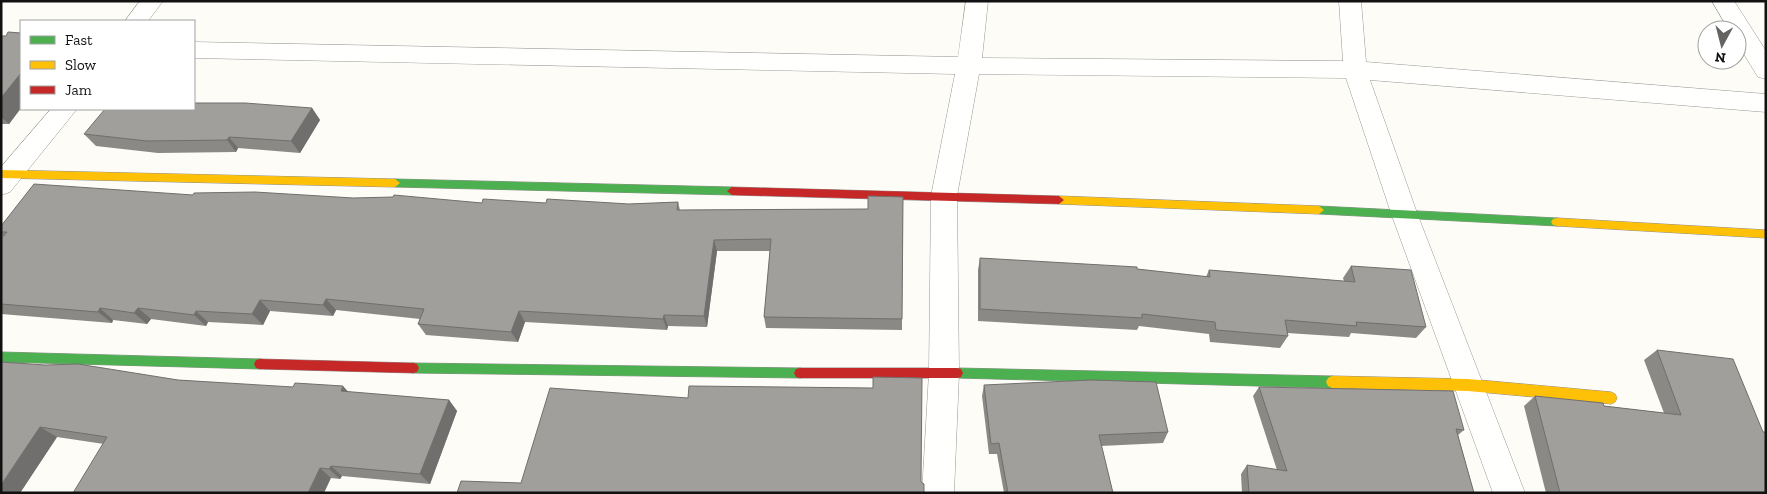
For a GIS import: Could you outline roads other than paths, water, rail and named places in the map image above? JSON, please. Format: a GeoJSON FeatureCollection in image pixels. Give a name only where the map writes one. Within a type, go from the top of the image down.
{"type":"FeatureCollection","features":[{"type":"Feature","properties":{"kind":"street"},"geometry":{"type":"LineString","coordinates":[[137,20],[152,1]]}},
{"type":"Feature","properties":{"kind":"street"},"geometry":{"type":"LineString","coordinates":[[938,493],[944,373],[944,196],[969,66],[977,1]]}},
{"type":"Feature","properties":{"kind":"street"},"geometry":{"type":"LineString","coordinates":[[1350,1],[1355,70],[1404,212],[1509,493]]}},
{"type":"Feature","properties":{"kind":"street"},"geometry":{"type":"LineString","coordinates":[[1723,1],[1766,71]]}},
{"type":"Feature","properties":{"kind":"street"},"geometry":{"type":"LineString","coordinates":[[195,50],[969,66],[1355,70],[1766,103]]}},
{"type":"Feature","properties":{"kind":"street"},"geometry":{"type":"LineString","coordinates":[[4,178],[64,110]]}},
{"type":"Feature","properties":{"kind":"street"},"geometry":{"type":"LineString","coordinates":[[4,178],[944,196],[1404,212],[1766,234]]}},
{"type":"Feature","properties":{"kind":"street"},"geometry":{"type":"LineString","coordinates":[[1,357],[621,372],[944,373],[1468,386],[1611,398]]}}]}
